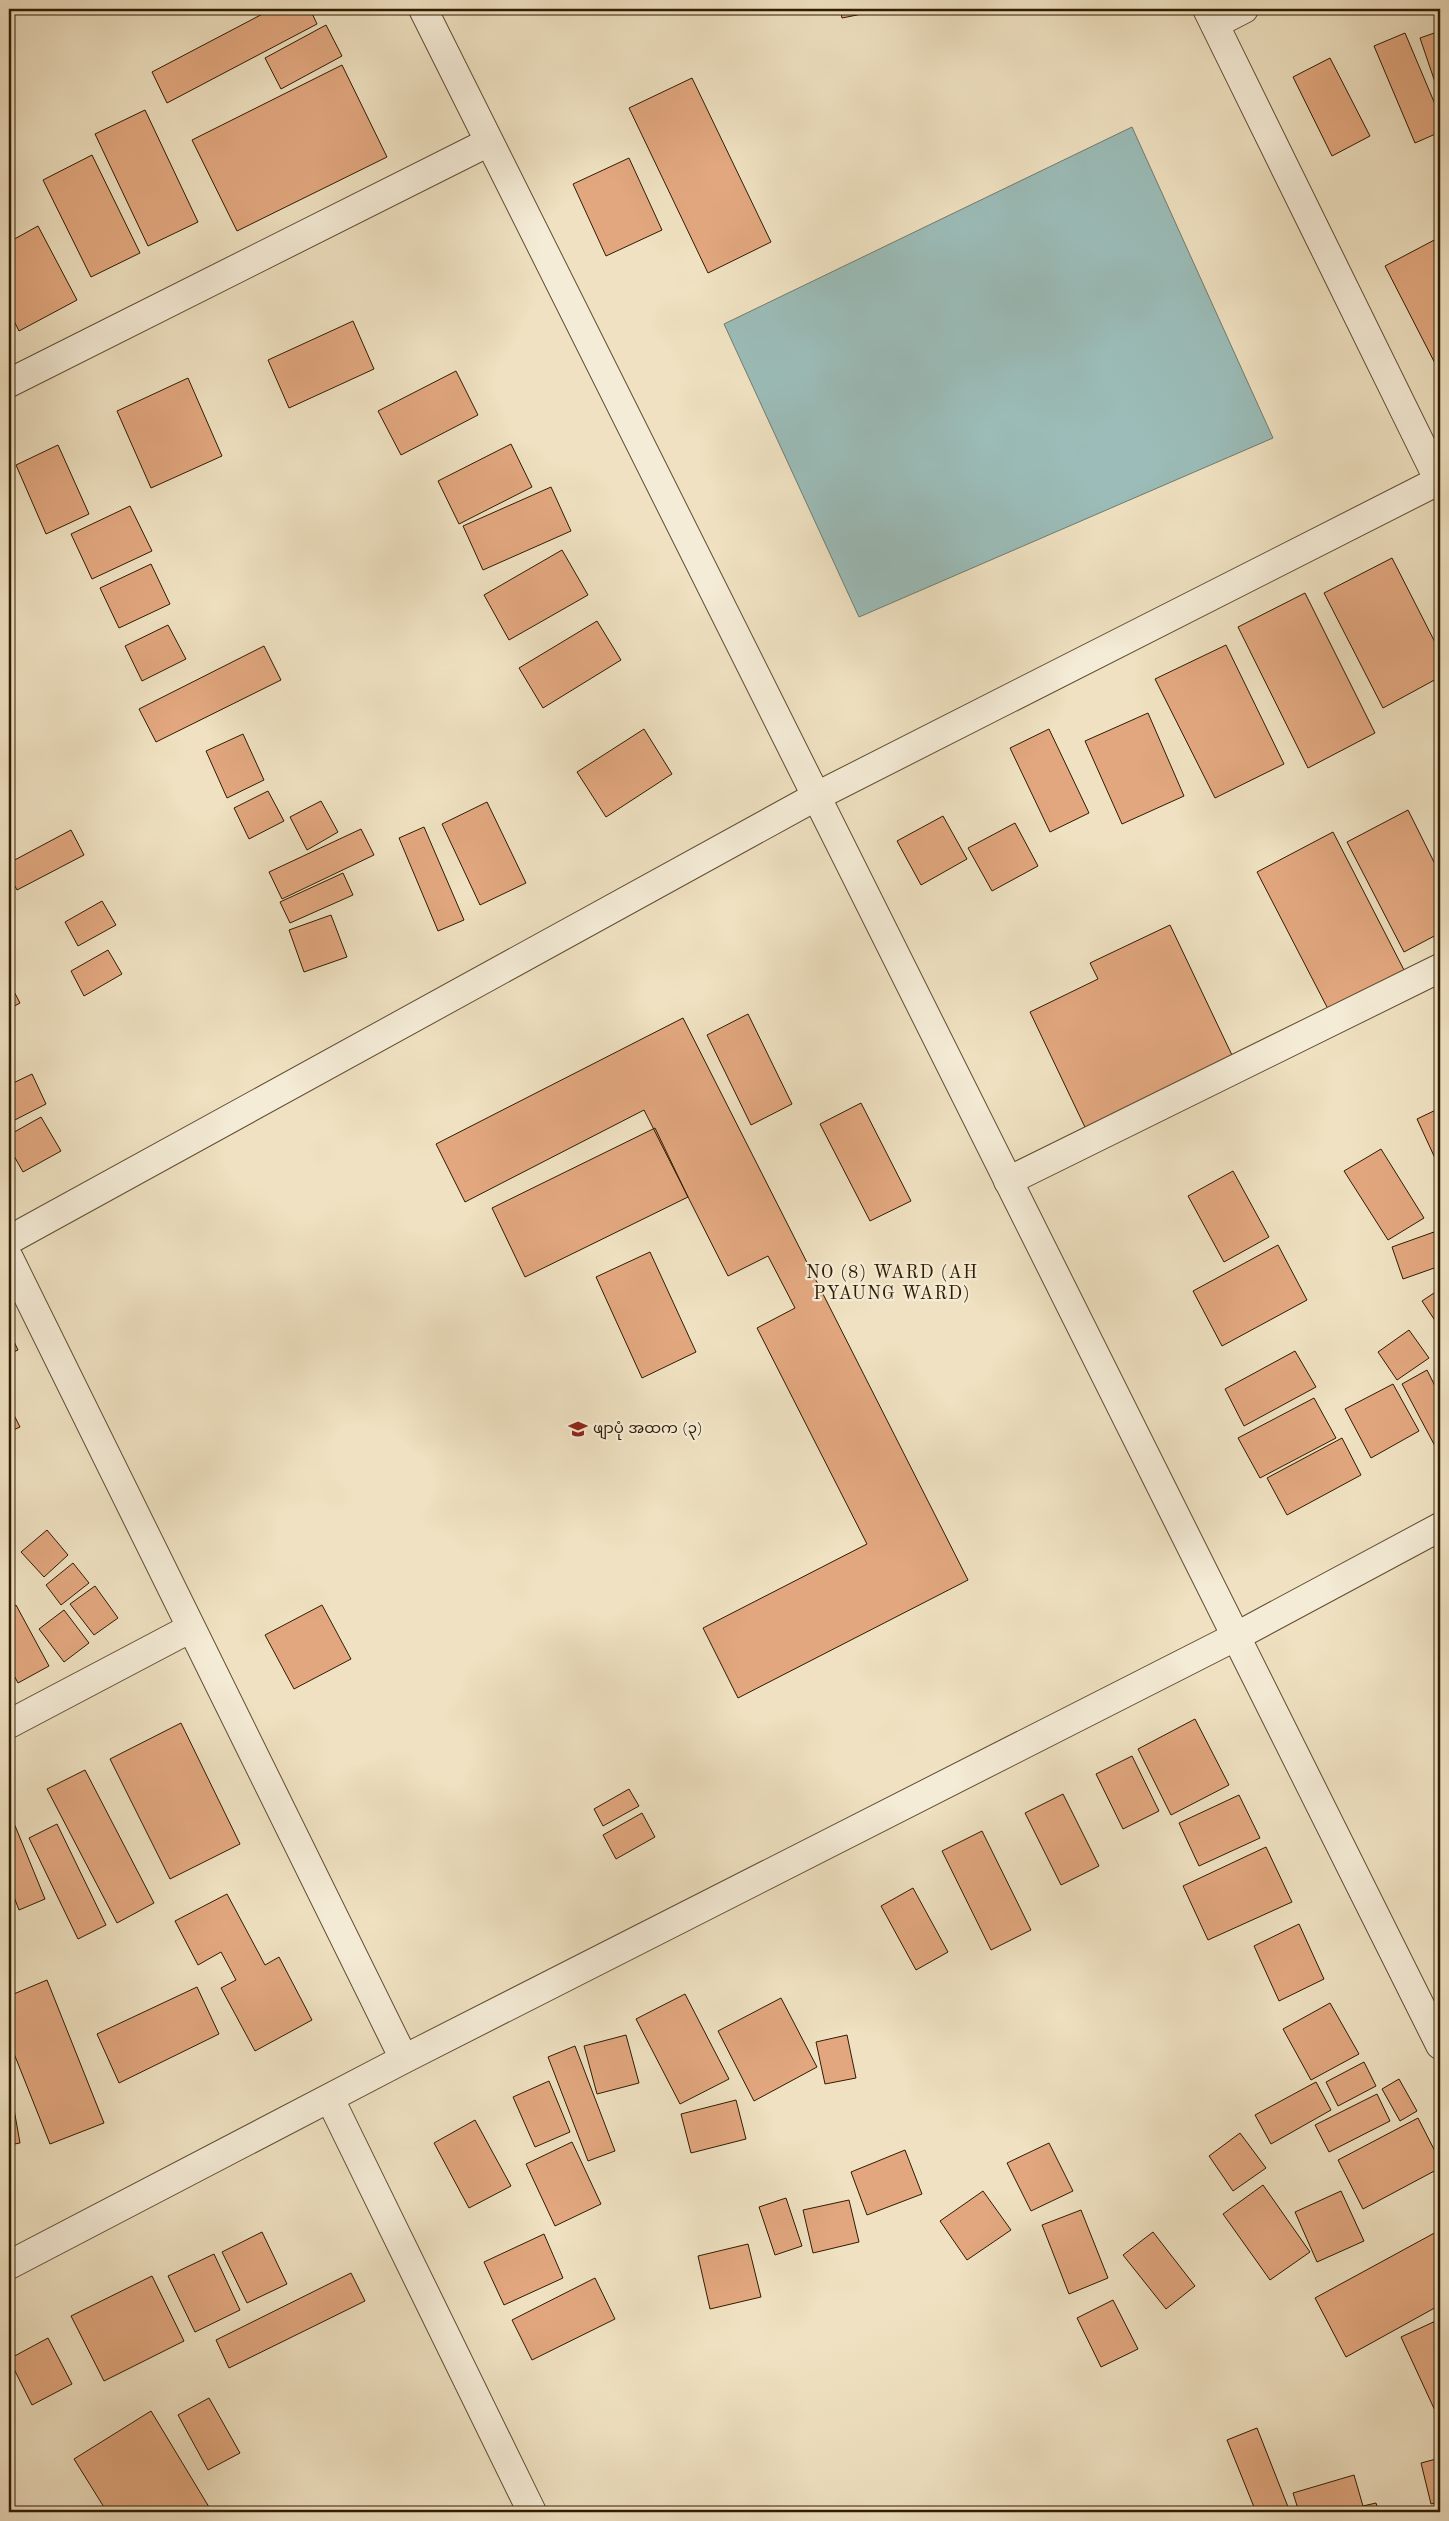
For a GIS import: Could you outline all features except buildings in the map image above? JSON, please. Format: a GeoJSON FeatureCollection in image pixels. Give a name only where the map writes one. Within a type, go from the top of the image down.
{"type":"FeatureCollection","features":[{"type":"Feature","properties":{"kind":"street"},"geometry":{"type":"LineString","coordinates":[[423,9],[1440,2045]]}},
{"type":"Feature","properties":{"kind":"street"},"geometry":{"type":"LineString","coordinates":[[9,1240],[817,796],[1440,481],[1211,16],[1244,9]]}},
{"type":"Feature","properties":{"kind":"street"},"geometry":{"type":"LineString","coordinates":[[9,383],[489,142]]}},
{"type":"Feature","properties":{"kind":"street"},"geometry":{"type":"LineString","coordinates":[[1008,1181],[1440,968]]}},
{"type":"Feature","properties":{"kind":"street"},"geometry":{"type":"LineString","coordinates":[[9,1258],[404,2059]]}},
{"type":"Feature","properties":{"kind":"street"},"geometry":{"type":"LineString","coordinates":[[9,2265],[404,2059],[1235,1637],[1440,1527]]}},
{"type":"Feature","properties":{"kind":"street"},"geometry":{"type":"LineString","coordinates":[[9,1724],[191,1628]]}},
{"type":"Feature","properties":{"kind":"street"},"geometry":{"type":"LineString","coordinates":[[330,2099],[532,2512]]}},
{"type":"Feature","properties":{"kind":"water"},"geometry":{"type":"Polygon","coordinates":[[[1132,127],[1273,438],[859,617],[724,324],[1132,127]]]}},
{"type":"Feature","properties":{"kind":"place","name":"ဖျာပုံ အထက (၃)"},"geometry":{"type":"Point","coordinates":[578,1429]}},
{"type":"Feature","properties":{"kind":"district","name":"NO (8) WARD (AH PYAUNG WARD)"},"geometry":{"type":"Point","coordinates":[892,1283]}}]}
